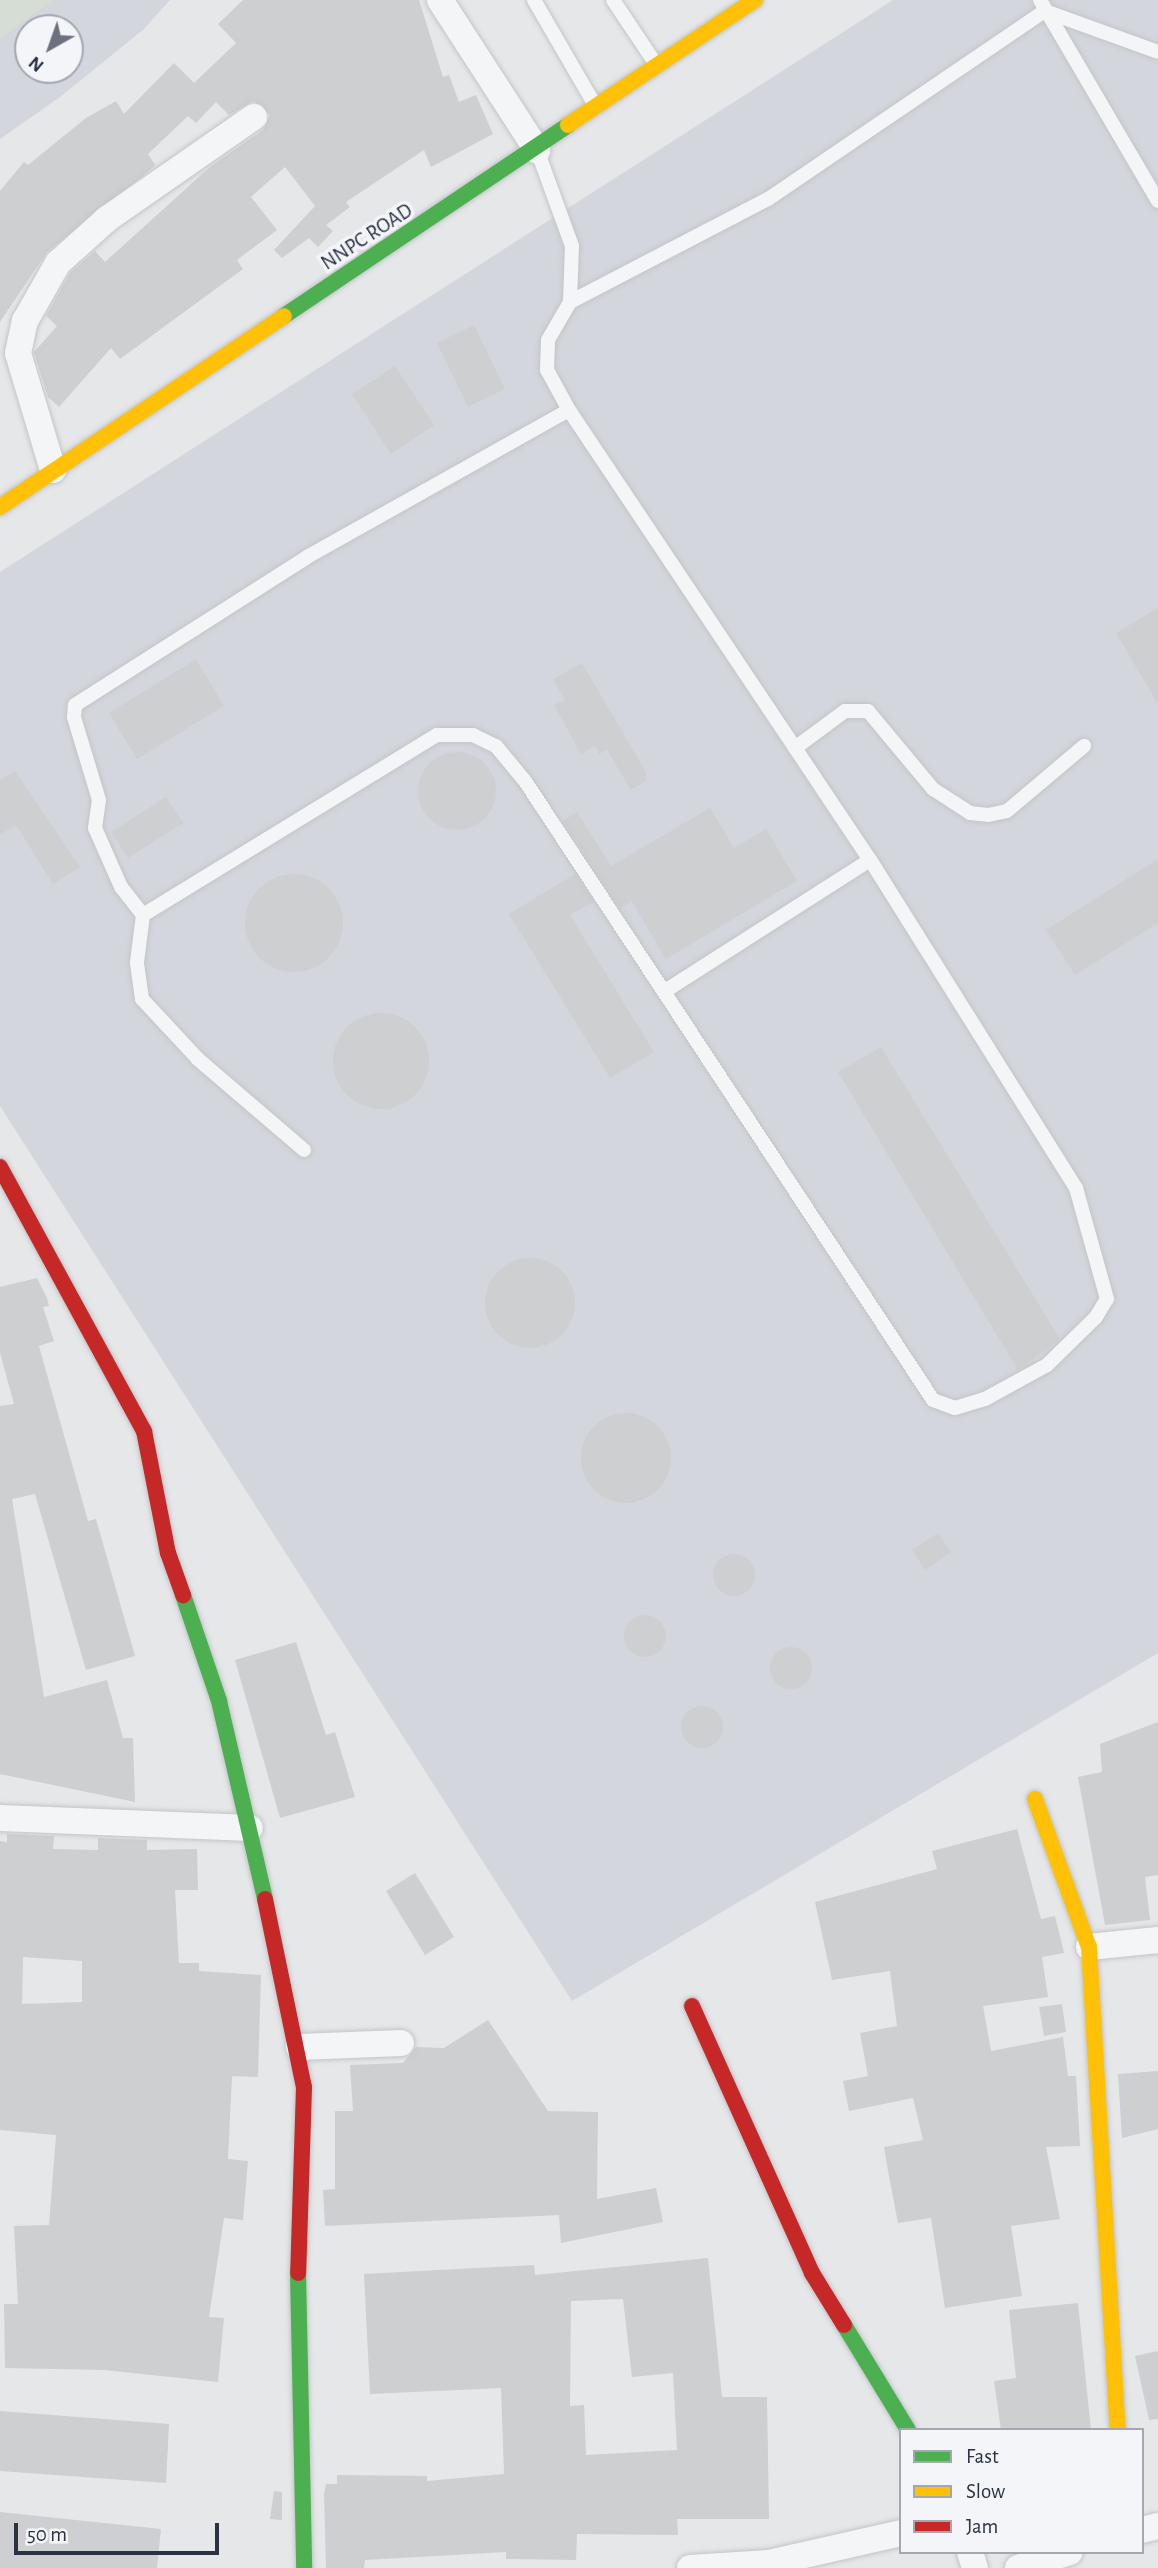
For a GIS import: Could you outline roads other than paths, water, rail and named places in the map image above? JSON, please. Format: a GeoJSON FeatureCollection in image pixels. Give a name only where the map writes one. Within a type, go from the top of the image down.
{"type":"FeatureCollection","features":[{"type":"Feature","properties":{"kind":"street"},"geometry":{"type":"LineString","coordinates":[[440,0],[537,150]]}},
{"type":"Feature","properties":{"kind":"street","name":"NNPC ROAD"},"geometry":{"type":"LineString","coordinates":[[0,507],[537,150],[753,1]]}},
{"type":"Feature","properties":{"kind":"street"},"geometry":{"type":"LineString","coordinates":[[53,470],[18,353],[25,321],[58,263],[107,219],[254,117]]}},
{"type":"Feature","properties":{"kind":"street"},"geometry":{"type":"LineString","coordinates":[[0,1167],[144,1431],[168,1553],[219,1701],[299,2048],[304,2087],[298,2259],[304,2568]]}},
{"type":"Feature","properties":{"kind":"street"},"geometry":{"type":"LineString","coordinates":[[1035,1799],[1089,1947],[1118,2428]]}},
{"type":"Feature","properties":{"kind":"street"},"geometry":{"type":"LineString","coordinates":[[0,1818],[250,1828]]}},
{"type":"Feature","properties":{"kind":"street"},"geometry":{"type":"LineString","coordinates":[[1089,1947],[1158,1940]]}},
{"type":"Feature","properties":{"kind":"street"},"geometry":{"type":"LineString","coordinates":[[692,2006],[812,2273],[907,2428]]}},
{"type":"Feature","properties":{"kind":"street"},"geometry":{"type":"LineString","coordinates":[[299,2048],[401,2043]]}},
{"type":"Feature","properties":{"kind":"street"},"geometry":{"type":"LineString","coordinates":[[690,2568],[769,2563],[899,2533]]}},
{"type":"Feature","properties":{"kind":"street"},"geometry":{"type":"LineString","coordinates":[[1018,2568],[1064,2554]]}},
{"type":"Feature","properties":{"kind":"lane"},"geometry":{"type":"LineString","coordinates":[[534,0],[597,109]]}},
{"type":"Feature","properties":{"kind":"lane"},"geometry":{"type":"LineString","coordinates":[[613,0],[657,67]]}},
{"type":"Feature","properties":{"kind":"lane"},"geometry":{"type":"LineString","coordinates":[[570,302],[768,199],[1042,6]]}},
{"type":"Feature","properties":{"kind":"lane"},"geometry":{"type":"LineString","coordinates":[[1042,6],[1158,52]]}},
{"type":"Feature","properties":{"kind":"lane"},"geometry":{"type":"LineString","coordinates":[[1042,6],[1158,201]]}},
{"type":"Feature","properties":{"kind":"lane"},"geometry":{"type":"LineString","coordinates":[[143,915],[437,735],[473,735],[496,746],[525,781],[933,1400],[955,1408],[965,1405],[1047,1365],[1096,1317],[1107,1299],[1076,1188],[870,860],[569,411],[547,370],[548,340],[570,302],[572,246],[537,150]]}},
{"type":"Feature","properties":{"kind":"lane"},"geometry":{"type":"LineString","coordinates":[[304,1150],[198,1059],[142,999],[137,962],[143,915],[121,887],[95,828],[99,800],[74,717],[75,705],[307,557],[569,411]]}},
{"type":"Feature","properties":{"kind":"lane"},"geometry":{"type":"LineString","coordinates":[[794,748],[845,711],[868,711],[933,789],[970,813],[988,815],[1007,811],[1084,746]]}},
{"type":"Feature","properties":{"kind":"lane"},"geometry":{"type":"LineString","coordinates":[[665,991],[870,860]]}}]}
